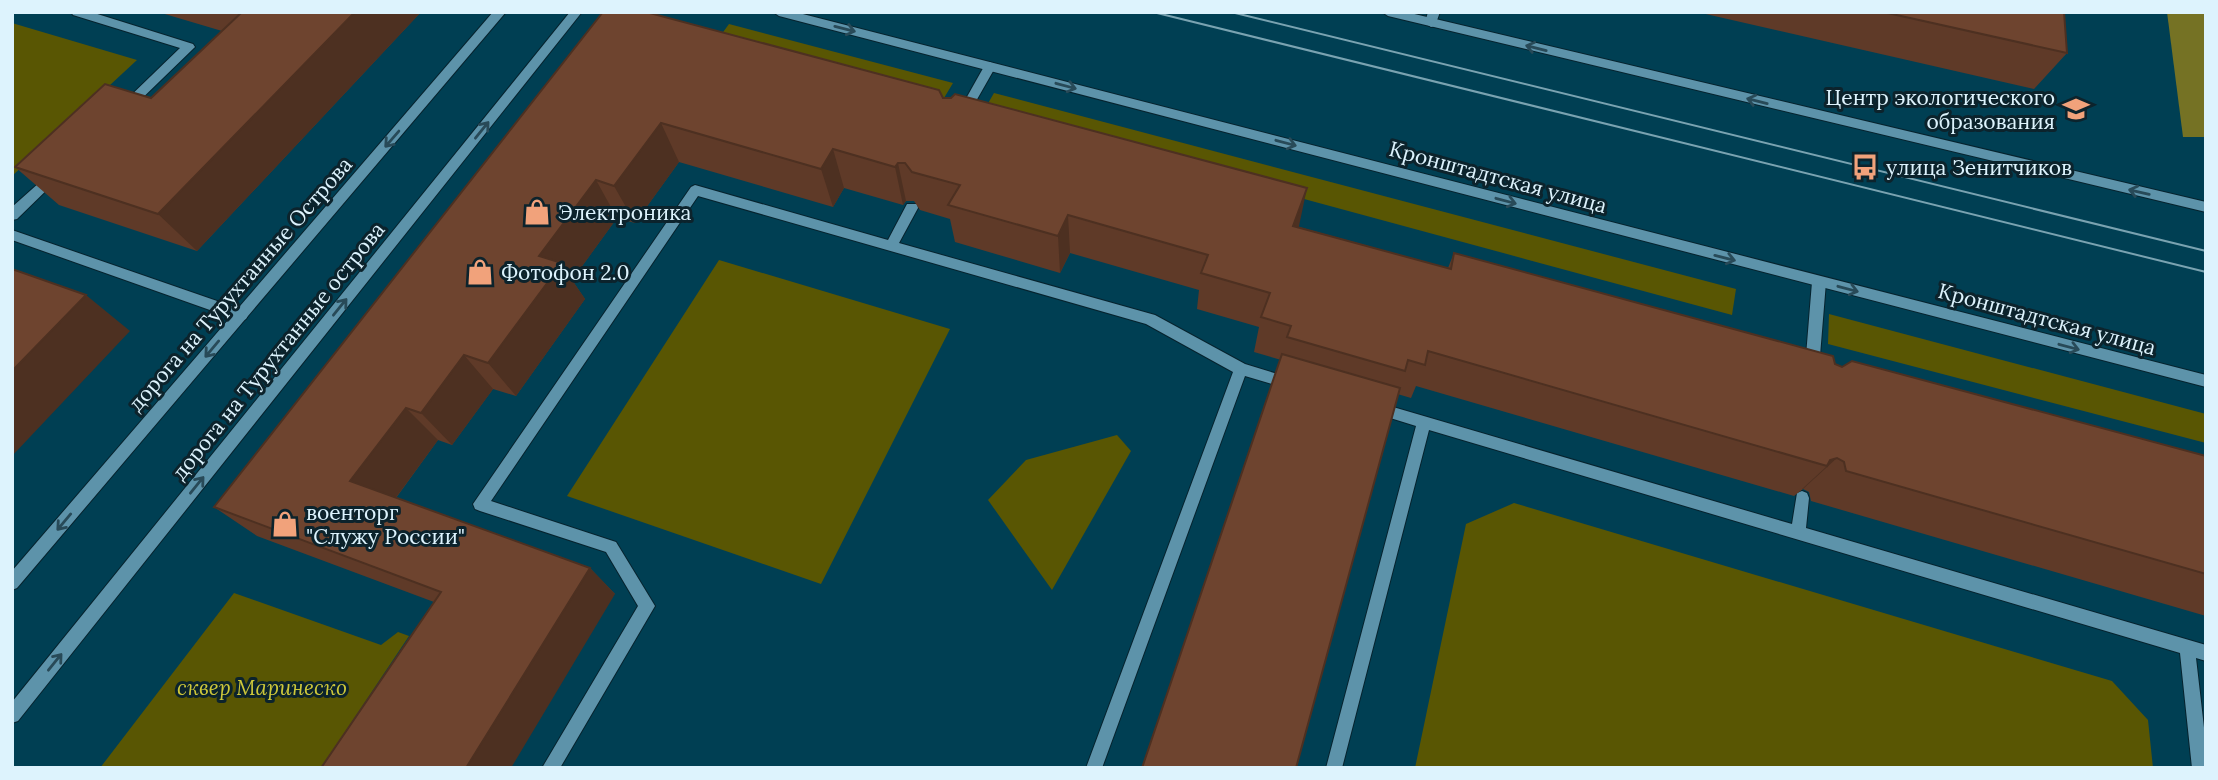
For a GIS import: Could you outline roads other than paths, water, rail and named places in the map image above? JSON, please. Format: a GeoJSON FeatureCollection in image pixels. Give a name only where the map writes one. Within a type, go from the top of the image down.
{"type":"FeatureCollection","features":[{"type":"Feature","properties":{"kind":"street"},"geometry":{"type":"LineString","coordinates":[[77,12],[189,47],[113,119]]}},
{"type":"Feature","properties":{"kind":"street","name":"дорога на Турухтанные Острова"},"geometry":{"type":"LineString","coordinates":[[12,583],[500,12]]}},
{"type":"Feature","properties":{"kind":"street","name":"дорога на Турухтанные острова"},"geometry":{"type":"LineString","coordinates":[[12,715],[576,12]]}},
{"type":"Feature","properties":{"kind":"street","name":"Кронштадтская улица"},"geometry":{"type":"LineString","coordinates":[[779,12],[2206,382]]}},
{"type":"Feature","properties":{"kind":"street"},"geometry":{"type":"LineString","coordinates":[[1388,12],[1433,18],[2206,207]]}},
{"type":"Feature","properties":{"kind":"street"},"geometry":{"type":"LineString","coordinates":[[960,120],[990,66]]}},
{"type":"Feature","properties":{"kind":"street"},"geometry":{"type":"LineString","coordinates":[[12,215],[65,165]]}},
{"type":"Feature","properties":{"kind":"street"},"geometry":{"type":"LineString","coordinates":[[550,768],[647,606],[611,547],[480,504],[695,190],[1150,319],[1241,369],[1306,388]]}},
{"type":"Feature","properties":{"kind":"street"},"geometry":{"type":"LineString","coordinates":[[891,246],[912,208]]}},
{"type":"Feature","properties":{"kind":"street"},"geometry":{"type":"LineString","coordinates":[[12,235],[241,315]]}},
{"type":"Feature","properties":{"kind":"street"},"geometry":{"type":"LineString","coordinates":[[1811,378],[1819,282]]}},
{"type":"Feature","properties":{"kind":"street"},"geometry":{"type":"LineString","coordinates":[[1094,768],[1241,369]]}},
{"type":"Feature","properties":{"kind":"street"},"geometry":{"type":"LineString","coordinates":[[1358,403],[2206,653]]}},
{"type":"Feature","properties":{"kind":"street"},"geometry":{"type":"LineString","coordinates":[[1334,768],[1423,423]]}},
{"type":"Feature","properties":{"kind":"street"},"geometry":{"type":"LineString","coordinates":[[1798,532],[1801,498]]}},
{"type":"Feature","properties":{"kind":"street"},"geometry":{"type":"LineString","coordinates":[[2187,648],[2200,768]]}},
{"type":"Feature","properties":{"kind":"tram line"},"geometry":{"type":"LineString","coordinates":[[1153,12],[2206,272]]}},
{"type":"Feature","properties":{"kind":"tram line"},"geometry":{"type":"LineString","coordinates":[[1231,12],[2206,251]]}},
{"type":"Feature","properties":{"kind":"place","name":"Центр экологического образования"},"geometry":{"type":"Point","coordinates":[2076,109]}},
{"type":"Feature","properties":{"kind":"place","name":"улица Зенитчиков"},"geometry":{"type":"Point","coordinates":[1865,167]}},
{"type":"Feature","properties":{"kind":"place","name":"Электроника"},"geometry":{"type":"Point","coordinates":[537,212]}},
{"type":"Feature","properties":{"kind":"place","name":"Фотофон 2.0"},"geometry":{"type":"Point","coordinates":[480,272]}},
{"type":"Feature","properties":{"kind":"place","name":"военторг \"Служу России\""},"geometry":{"type":"Point","coordinates":[285,524]}},
{"type":"Feature","properties":{"kind":"park label","name":"сквер Маринеско"},"geometry":{"type":"Point","coordinates":[262,687]}}]}
